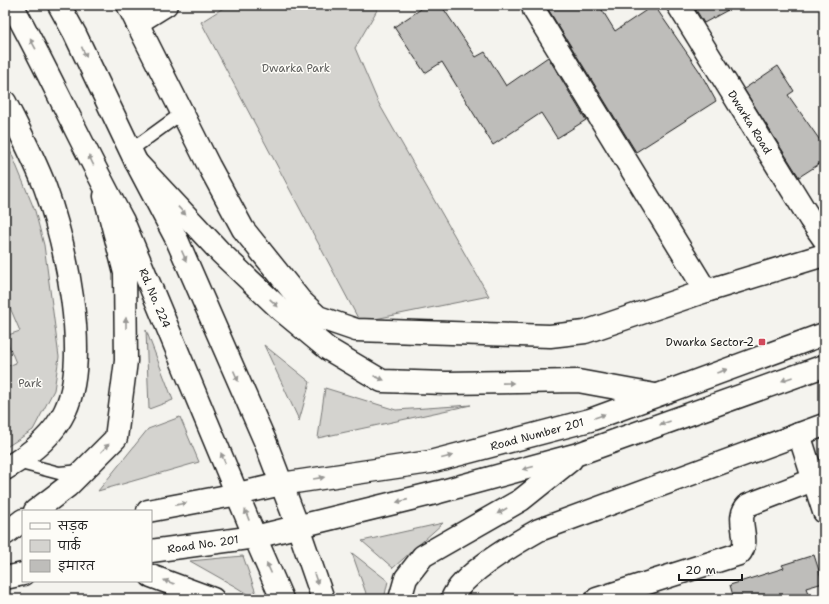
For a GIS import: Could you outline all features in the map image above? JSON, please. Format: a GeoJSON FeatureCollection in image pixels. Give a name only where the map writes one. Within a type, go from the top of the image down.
{"type":"FeatureCollection","features":[{"type":"Feature","properties":{"kind":"main road","name":"Rd. No. 224"},"geometry":{"type":"LineString","coordinates":[[12,5],[41,58],[100,181],[123,221],[282,599]]}},
{"type":"Feature","properties":{"kind":"main road"},"geometry":{"type":"LineString","coordinates":[[59,5],[75,34],[133,156],[177,240],[265,441],[298,527],[323,599]]}},
{"type":"Feature","properties":{"kind":"main road"},"geometry":{"type":"LineString","coordinates":[[166,5],[133,14],[182,113],[243,229],[300,300],[318,317],[332,323],[356,330],[550,336],[585,332],[706,291],[824,255]]}},
{"type":"Feature","properties":{"kind":"main road"},"geometry":{"type":"LineString","coordinates":[[533,5],[534,10],[706,291]]}},
{"type":"Feature","properties":{"kind":"main road","name":"Dwarka Road"},"geometry":{"type":"LineString","coordinates":[[678,5],[810,219],[824,239]]}},
{"type":"Feature","properties":{"kind":"main road"},"geometry":{"type":"LineString","coordinates":[[5,102],[44,187],[58,230],[71,299],[76,353],[71,389],[65,410],[48,436],[28,455],[11,466]]}},
{"type":"Feature","properties":{"kind":"main road"},"geometry":{"type":"LineString","coordinates":[[133,156],[221,253],[281,310],[328,349],[382,381],[446,384],[578,381],[656,396]]}},
{"type":"Feature","properties":{"kind":"main road"},"geometry":{"type":"LineString","coordinates":[[36,510],[68,486],[116,438],[126,361],[125,273],[100,181]]}},
{"type":"Feature","properties":{"kind":"main road","name":"Road Number 201"},"geometry":{"type":"LineString","coordinates":[[238,494],[281,484],[430,462],[590,420],[824,334]]}},
{"type":"Feature","properties":{"kind":"main road"},"geometry":{"type":"LineString","coordinates":[[255,537],[439,492],[578,454],[824,366]]}},
{"type":"Feature","properties":{"kind":"main road"},"geometry":{"type":"LineString","coordinates":[[452,599],[454,594],[468,579],[499,552],[539,530],[824,425]]}},
{"type":"Feature","properties":{"kind":"main road"},"geometry":{"type":"LineString","coordinates":[[799,434],[824,512]]}},
{"type":"Feature","properties":{"kind":"main road"},"geometry":{"type":"LineString","coordinates":[[400,599],[406,578],[423,556],[520,500],[578,454]]}},
{"type":"Feature","properties":{"kind":"main road"},"geometry":{"type":"LineString","coordinates":[[597,599],[739,554],[744,549],[746,543],[742,515],[743,510],[748,505],[813,480]]}},
{"type":"Feature","properties":{"kind":"main road"},"geometry":{"type":"LineString","coordinates":[[152,510],[238,494]]}},
{"type":"Feature","properties":{"kind":"main road"},"geometry":{"type":"LineString","coordinates":[[5,534],[22,521]]}},
{"type":"Feature","properties":{"kind":"main road"},"geometry":{"type":"LineString","coordinates":[[5,539],[22,536]]}},
{"type":"Feature","properties":{"kind":"main road","name":"Road No. 201"},"geometry":{"type":"LineString","coordinates":[[152,551],[255,537]]}},
{"type":"Feature","properties":{"kind":"main road"},"geometry":{"type":"LineString","coordinates":[[5,578],[22,574]]}},
{"type":"Feature","properties":{"kind":"main road"},"geometry":{"type":"LineString","coordinates":[[152,576],[213,599]]}},
{"type":"Feature","properties":{"kind":"lane"},"geometry":{"type":"LineString","coordinates":[[133,156],[182,113]]}},
{"type":"Feature","properties":{"kind":"lane"},"geometry":{"type":"LineString","coordinates":[[11,466],[59,473],[82,471]]}},
{"type":"Feature","properties":{"kind":"green space","name":"Dwarka Park"},"geometry":{"type":"Polygon","coordinates":[[[228,5],[380,5],[355,48],[378,102],[489,296],[360,322],[201,22],[228,5]]]}},
{"type":"Feature","properties":{"kind":"green space","name":"Park"},"geometry":{"type":"Polygon","coordinates":[[[5,138],[35,211],[44,245],[59,357],[54,390],[33,430],[5,448],[5,367],[16,363],[5,336],[20,331],[5,296],[5,138]]]}},
{"type":"Feature","properties":{"kind":"green space"},"geometry":{"type":"Polygon","coordinates":[[[146,330],[173,400],[149,409],[146,330]]]}},
{"type":"Feature","properties":{"kind":"green space"},"geometry":{"type":"Polygon","coordinates":[[[264,345],[310,382],[299,421],[299,420],[264,345]]]}},
{"type":"Feature","properties":{"kind":"green space"},"geometry":{"type":"Polygon","coordinates":[[[325,388],[396,410],[471,405],[318,438],[325,388]]]}},
{"type":"Feature","properties":{"kind":"green space"},"geometry":{"type":"Polygon","coordinates":[[[180,417],[199,462],[98,491],[148,429],[180,417]]]}},
{"type":"Feature","properties":{"kind":"green space"},"geometry":{"type":"Polygon","coordinates":[[[443,523],[393,568],[362,541],[443,523]]]}},
{"type":"Feature","properties":{"kind":"green space"},"geometry":{"type":"Polygon","coordinates":[[[352,553],[388,581],[384,599],[368,599],[352,553]]]}},
{"type":"Feature","properties":{"kind":"green space"},"geometry":{"type":"Polygon","coordinates":[[[243,556],[258,599],[255,599],[190,561],[243,556]]]}},
{"type":"Feature","properties":{"kind":"building"},"geometry":{"type":"Polygon","coordinates":[[[427,5],[441,5],[476,57],[485,52],[506,86],[548,57],[586,120],[557,138],[541,113],[493,145],[442,62],[425,73],[394,27],[427,5]]]}},
{"type":"Feature","properties":{"kind":"building"},"geometry":{"type":"Polygon","coordinates":[[[553,5],[599,5],[615,31],[654,5],[700,72],[716,101],[636,152],[548,9],[553,5]]]}},
{"type":"Feature","properties":{"kind":"building"},"geometry":{"type":"Polygon","coordinates":[[[693,5],[737,5],[704,23],[693,5]]]}},
{"type":"Feature","properties":{"kind":"building"},"geometry":{"type":"Polygon","coordinates":[[[778,66],[794,91],[788,95],[824,146],[824,161],[799,177],[744,89],[778,66]]]}},
{"type":"Feature","properties":{"kind":"building"},"geometry":{"type":"Polygon","coordinates":[[[814,555],[823,583],[806,588],[810,599],[734,599],[730,585],[784,568],[782,565],[814,555]]]}},
{"type":"Feature","properties":{"kind":"place","name":"Dwarka Sector-2"},"geometry":{"type":"Point","coordinates":[762,342]}}]}
